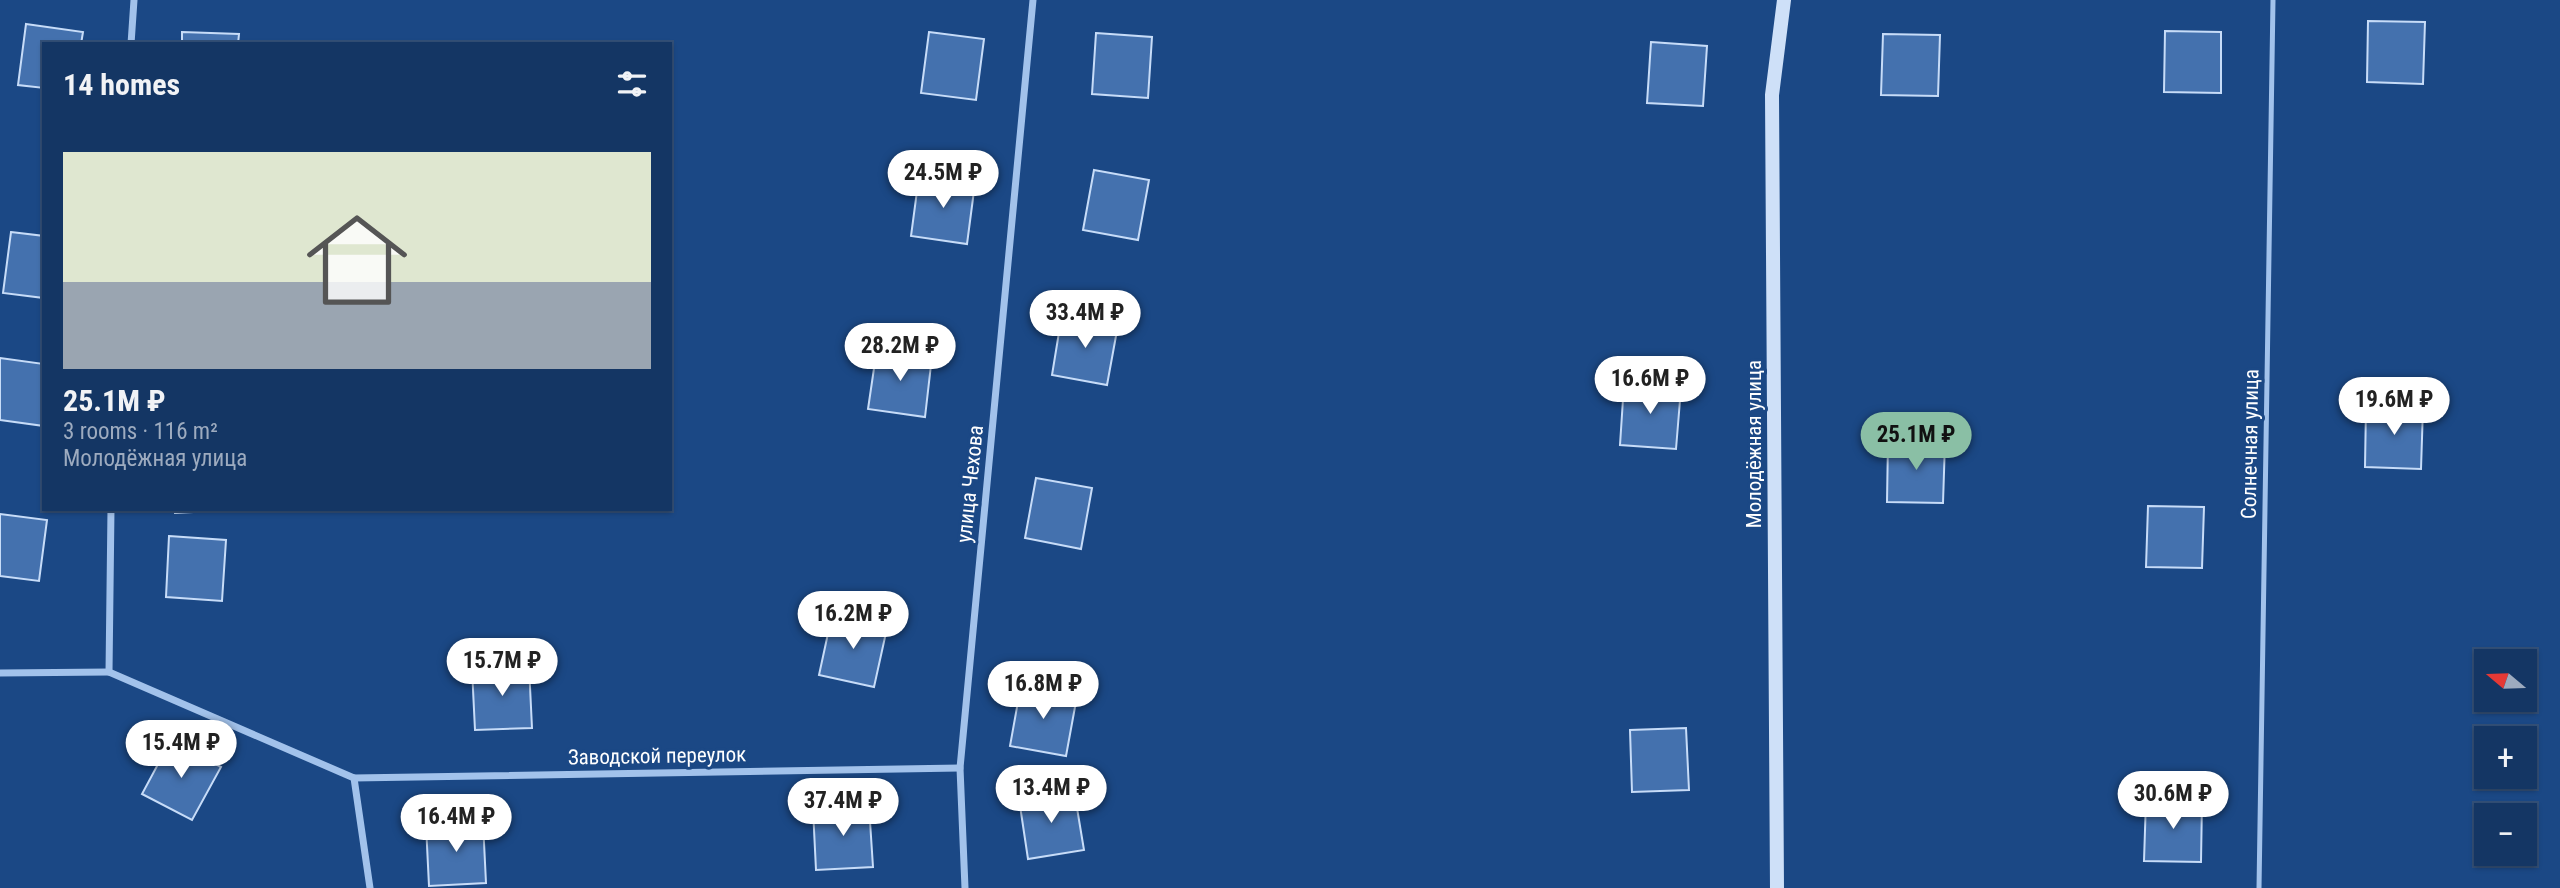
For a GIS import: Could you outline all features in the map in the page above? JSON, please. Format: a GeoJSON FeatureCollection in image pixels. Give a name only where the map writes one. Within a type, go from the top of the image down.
{"type":"FeatureCollection","features":[{"type":"Feature","properties":{"kind":"street"},"geometry":{"type":"LineString","coordinates":[[131,42],[134,0]]}},
{"type":"Feature","properties":{"kind":"street","name":"улица Чехова"},"geometry":{"type":"LineString","coordinates":[[965,888],[960,768],[1033,0]]}},
{"type":"Feature","properties":{"kind":"street","name":"Молодёжная улица"},"geometry":{"type":"LineString","coordinates":[[1776,888],[1772,95],[1784,0]]}},
{"type":"Feature","properties":{"kind":"street"},"geometry":{"type":"LineString","coordinates":[[109,672],[111,511]]}},
{"type":"Feature","properties":{"kind":"street"},"geometry":{"type":"LineString","coordinates":[[0,673],[109,672],[354,778],[370,888]]}},
{"type":"Feature","properties":{"kind":"street","name":"Заводской переулок"},"geometry":{"type":"LineString","coordinates":[[354,778],[960,768]]}},
{"type":"Feature","properties":{"kind":"lane","name":"Солнечная улица"},"geometry":{"type":"LineString","coordinates":[[2259,888],[2273,0]]}},
{"type":"Feature","properties":{"kind":"building"},"geometry":{"type":"Polygon","coordinates":[[[2368,21],[2425,22],[2423,84],[2367,82],[2368,21]]]}},
{"type":"Feature","properties":{"kind":"building"},"geometry":{"type":"Polygon","coordinates":[[[26,24],[83,32],[81,42],[42,42],[42,88],[18,85],[26,24]]]}},
{"type":"Feature","properties":{"kind":"building"},"geometry":{"type":"Polygon","coordinates":[[[2165,31],[2221,32],[2221,93],[2164,92],[2165,31]]]}},
{"type":"Feature","properties":{"kind":"building"},"geometry":{"type":"Polygon","coordinates":[[[182,32],[239,34],[238,42],[182,42],[182,32]]]}},
{"type":"Feature","properties":{"kind":"building"},"geometry":{"type":"Polygon","coordinates":[[[929,32],[984,39],[976,100],[921,93],[929,32]]]}},
{"type":"Feature","properties":{"kind":"building"},"geometry":{"type":"Polygon","coordinates":[[[1096,33],[1152,37],[1148,98],[1092,94],[1096,33]]]}},
{"type":"Feature","properties":{"kind":"building"},"geometry":{"type":"Polygon","coordinates":[[[1883,34],[1940,35],[1938,96],[1881,95],[1883,34]]]}},
{"type":"Feature","properties":{"kind":"building"},"geometry":{"type":"Polygon","coordinates":[[[1651,42],[1707,46],[1703,106],[1647,103],[1651,42]]]}},
{"type":"Feature","properties":{"kind":"building"},"geometry":{"type":"Polygon","coordinates":[[[1094,170],[1149,180],[1138,240],[1083,230],[1094,170]]]}},
{"type":"Feature","properties":{"kind":"building"},"geometry":{"type":"Polygon","coordinates":[[[919,176],[975,183],[967,244],[911,236],[919,176]]]}},
{"type":"Feature","properties":{"kind":"building"},"geometry":{"type":"Polygon","coordinates":[[[11,232],[42,236],[42,298],[3,293],[11,232]]]}},
{"type":"Feature","properties":{"kind":"building"},"geometry":{"type":"Polygon","coordinates":[[[1062,314],[1118,325],[1107,385],[1052,375],[1062,314]]]}},
{"type":"Feature","properties":{"kind":"building"},"geometry":{"type":"Polygon","coordinates":[[[877,348],[932,356],[925,417],[868,409],[877,348]]]}},
{"type":"Feature","properties":{"kind":"building"},"geometry":{"type":"Polygon","coordinates":[[[0,358],[42,364],[42,426],[0,420],[0,358]]]}},
{"type":"Feature","properties":{"kind":"building"},"geometry":{"type":"Polygon","coordinates":[[[1624,384],[1681,388],[1676,449],[1620,445],[1624,384]]]}},
{"type":"Feature","properties":{"kind":"building"},"geometry":{"type":"Polygon","coordinates":[[[2366,406],[2423,408],[2421,469],[2365,467],[2366,406]]]}},
{"type":"Feature","properties":{"kind":"building"},"geometry":{"type":"Polygon","coordinates":[[[1888,441],[1945,442],[1943,503],[1887,502],[1888,441]]]}},
{"type":"Feature","properties":{"kind":"building"},"geometry":{"type":"Polygon","coordinates":[[[1036,478],[1092,488],[1081,549],[1025,538],[1036,478]]]}},
{"type":"Feature","properties":{"kind":"building"},"geometry":{"type":"Polygon","coordinates":[[[2148,506],[2204,507],[2202,568],[2146,567],[2148,506]]]}},
{"type":"Feature","properties":{"kind":"building"},"geometry":{"type":"Polygon","coordinates":[[[174,511],[212,511],[175,513],[174,511]]]}},
{"type":"Feature","properties":{"kind":"building"},"geometry":{"type":"Polygon","coordinates":[[[0,514],[47,520],[39,581],[0,576],[0,514]]]}},
{"type":"Feature","properties":{"kind":"building"},"geometry":{"type":"Polygon","coordinates":[[[169,536],[226,540],[222,601],[166,597],[169,536]]]}},
{"type":"Feature","properties":{"kind":"building"},"geometry":{"type":"Polygon","coordinates":[[[832,615],[887,628],[874,687],[819,675],[832,615]]]}},
{"type":"Feature","properties":{"kind":"building"},"geometry":{"type":"Polygon","coordinates":[[[529,666],[532,728],[475,730],[472,669],[529,666]]]}},
{"type":"Feature","properties":{"kind":"building"},"geometry":{"type":"Polygon","coordinates":[[[1021,685],[1077,696],[1066,756],[1010,746],[1021,685]]]}},
{"type":"Feature","properties":{"kind":"building"},"geometry":{"type":"Polygon","coordinates":[[[1686,728],[1689,790],[1632,792],[1630,730],[1686,728]]]}},
{"type":"Feature","properties":{"kind":"building"},"geometry":{"type":"Polygon","coordinates":[[[171,740],[221,767],[192,820],[142,794],[171,740]]]}},
{"type":"Feature","properties":{"kind":"building"},"geometry":{"type":"Polygon","coordinates":[[[1074,790],[1084,850],[1028,859],[1019,799],[1074,790]]]}},
{"type":"Feature","properties":{"kind":"building"},"geometry":{"type":"Polygon","coordinates":[[[2146,800],[2202,801],[2201,862],[2144,861],[2146,800]]]}},
{"type":"Feature","properties":{"kind":"building"},"geometry":{"type":"Polygon","coordinates":[[[869,806],[873,867],[816,870],[813,809],[869,806]]]}},
{"type":"Feature","properties":{"kind":"building"},"geometry":{"type":"Polygon","coordinates":[[[483,822],[486,883],[429,886],[426,825],[483,822]]]}}]}
